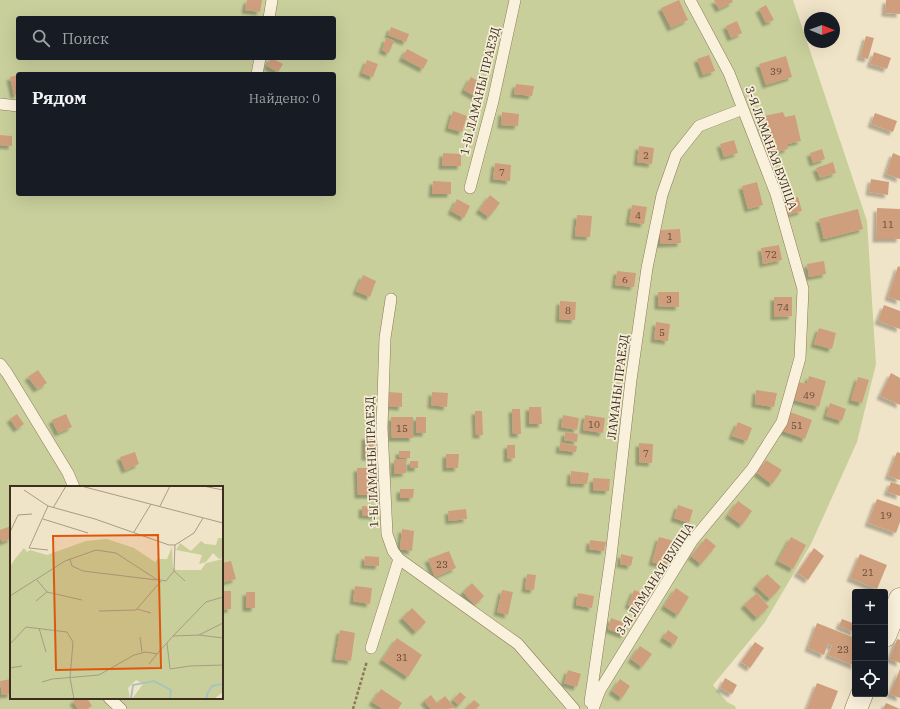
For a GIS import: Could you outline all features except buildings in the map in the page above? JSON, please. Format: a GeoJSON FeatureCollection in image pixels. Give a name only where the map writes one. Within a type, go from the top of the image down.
{"type":"FeatureCollection","features":[{"type":"Feature","properties":{"kind":"street"},"geometry":{"type":"LineString","coordinates":[[888,629],[900,599]]}},
{"type":"Feature","properties":{"kind":"street"},"geometry":{"type":"LineString","coordinates":[[856,709],[861,697]]}},
{"type":"Feature","properties":{"kind":"lane"},"geometry":{"type":"LineString","coordinates":[[269,16],[272,0]]}},
{"type":"Feature","properties":{"kind":"lane","name":"1-Ы ЛАМАНЫ ПРАЕЗД"},"geometry":{"type":"LineString","coordinates":[[470,188],[493,101],[515,0]]}},
{"type":"Feature","properties":{"kind":"lane","name":"3-Я ЛАМАНАЯ ВУЛІЦА"},"geometry":{"type":"LineString","coordinates":[[593,709],[600,690],[692,541],[752,468],[782,422],[800,358],[803,289],[776,194],[729,73],[690,0]]}},
{"type":"Feature","properties":{"kind":"lane"},"geometry":{"type":"LineString","coordinates":[[257,72],[260,60]]}},
{"type":"Feature","properties":{"kind":"lane"},"geometry":{"type":"LineString","coordinates":[[0,104],[16,106]]}},
{"type":"Feature","properties":{"kind":"lane","name":"ЛАМАНЫ ПРАЕЗД"},"geometry":{"type":"LineString","coordinates":[[589,709],[611,556],[631,380],[647,268],[662,195],[676,155],[699,126],[743,109]]}},
{"type":"Feature","properties":{"kind":"lane","name":"1-Ы ЛАМАНЫ ПРАЕЗД"},"geometry":{"type":"LineString","coordinates":[[391,299],[385,338],[382,428],[387,534],[393,551],[399,559],[518,644],[574,709]]}},
{"type":"Feature","properties":{"kind":"lane"},"geometry":{"type":"LineString","coordinates":[[0,364],[64,467],[74,486]]}},
{"type":"Feature","properties":{"kind":"lane"},"geometry":{"type":"LineString","coordinates":[[371,648],[399,559]]}},
{"type":"Feature","properties":{"kind":"lane"},"geometry":{"type":"LineString","coordinates":[[110,699],[121,709]]}},
{"type":"Feature","properties":{"kind":"path"},"geometry":{"type":"LineString","coordinates":[[353,709],[371,648]]}},
{"type":"Feature","properties":{"kind":"green space"},"geometry":{"type":"Polygon","coordinates":[[[0,0],[793,0],[804,33],[804,48],[809,48],[867,221],[876,364],[857,442],[811,544],[765,622],[713,685],[727,702],[735,706],[736,709],[0,709],[0,0]]]}}]}
